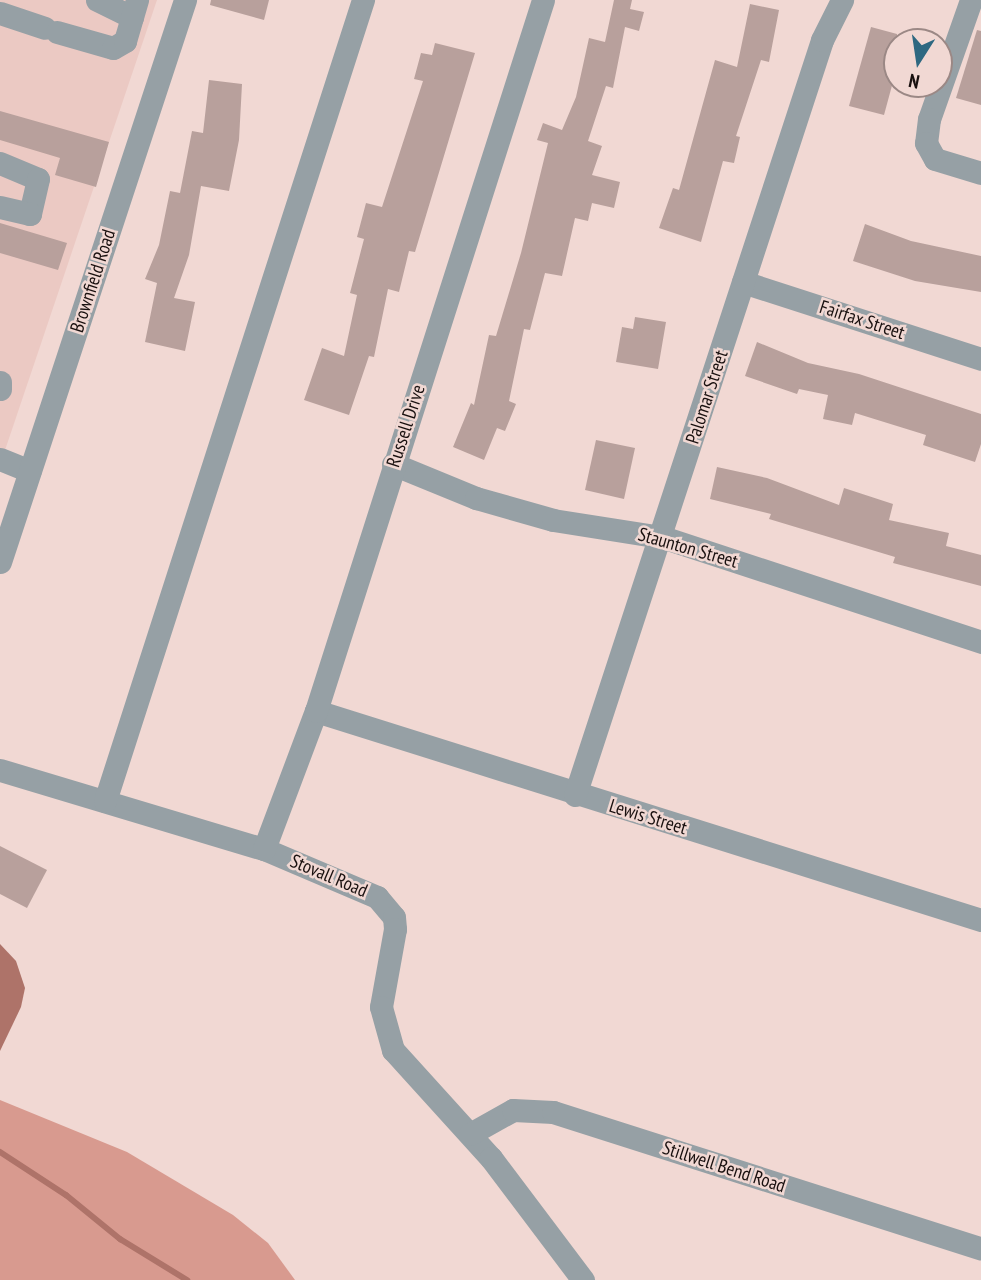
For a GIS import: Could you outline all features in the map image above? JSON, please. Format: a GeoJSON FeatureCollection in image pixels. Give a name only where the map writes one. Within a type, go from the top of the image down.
{"type":"FeatureCollection","features":[{"type":"Feature","properties":{"kind":"street"},"geometry":{"type":"LineString","coordinates":[[0,13],[113,48],[125,41],[134,9],[97,0]]}},
{"type":"Feature","properties":{"kind":"street","name":"Brownfield Road"},"geometry":{"type":"LineString","coordinates":[[1,554],[185,0]]}},
{"type":"Feature","properties":{"kind":"street"},"geometry":{"type":"LineString","coordinates":[[105,801],[363,0]]}},
{"type":"Feature","properties":{"kind":"street","name":"Russell Drive"},"geometry":{"type":"LineString","coordinates":[[264,849],[316,711],[543,0]]}},
{"type":"Feature","properties":{"kind":"street"},"geometry":{"type":"LineString","coordinates":[[971,0],[929,119],[926,143],[934,159],[981,173]]}},
{"type":"Feature","properties":{"kind":"street","name":"Palomar Street"},"geometry":{"type":"LineString","coordinates":[[575,795],[837,1]]}},
{"type":"Feature","properties":{"kind":"street"},"geometry":{"type":"LineString","coordinates":[[0,163],[38,179],[30,214],[0,207]]}},
{"type":"Feature","properties":{"kind":"street","name":"Fairfax Street"},"geometry":{"type":"LineString","coordinates":[[743,282],[981,359]]}},
{"type":"Feature","properties":{"kind":"street"},"geometry":{"type":"LineString","coordinates":[[0,382],[0,389]]}},
{"type":"Feature","properties":{"kind":"street"},"geometry":{"type":"LineString","coordinates":[[0,459],[30,471]]}},
{"type":"Feature","properties":{"kind":"street","name":"Staunton Street"},"geometry":{"type":"LineString","coordinates":[[393,464],[476,498],[553,520],[662,537],[981,642]]}},
{"type":"Feature","properties":{"kind":"street","name":"Lewis Street"},"geometry":{"type":"LineString","coordinates":[[316,711],[575,795],[980,916]]}},
{"type":"Feature","properties":{"kind":"street","name":"Stovall Road"},"geometry":{"type":"LineString","coordinates":[[0,770],[264,849],[361,888],[388,907],[395,929],[381,1007],[384,1029],[408,1070],[470,1134],[583,1280]]}},
{"type":"Feature","properties":{"kind":"street","name":"Stillwell Bend Road"},"geometry":{"type":"LineString","coordinates":[[470,1134],[513,1110],[553,1112],[981,1249]]}},
{"type":"Feature","properties":{"kind":"shaded area"},"geometry":{"type":"Polygon","coordinates":[[[0,0],[157,0],[0,465],[0,0]]]}},
{"type":"Feature","properties":{"kind":"shaded area"},"geometry":{"type":"Polygon","coordinates":[[[0,944],[16,961],[25,988],[21,1007],[0,1051],[0,944]]]}},
{"type":"Feature","properties":{"kind":"shaded area"},"geometry":{"type":"Polygon","coordinates":[[[0,1100],[127,1152],[233,1215],[268,1243],[295,1280],[0,1280],[0,1100]]]}},
{"type":"Feature","properties":{"kind":"building"},"geometry":{"type":"Polygon","coordinates":[[[211,0],[269,0],[264,20],[210,5],[211,0]]]}},
{"type":"Feature","properties":{"kind":"building"},"geometry":{"type":"Polygon","coordinates":[[[614,0],[632,0],[630,9],[644,12],[639,31],[625,27],[613,88],[606,86],[588,141],[602,146],[592,175],[620,182],[614,208],[592,203],[588,221],[575,218],[562,276],[545,273],[530,330],[524,329],[509,401],[516,404],[505,431],[497,428],[484,460],[453,447],[471,403],[474,405],[489,335],[496,336],[521,253],[548,143],[537,140],[543,123],[562,130],[576,97],[589,38],[605,42],[614,0]]]}},
{"type":"Feature","properties":{"kind":"building"},"geometry":{"type":"Polygon","coordinates":[[[750,4],[779,10],[769,62],[761,60],[736,136],[740,137],[734,163],[723,161],[701,242],[659,228],[673,188],[679,190],[715,60],[737,67],[750,4]]]}},
{"type":"Feature","properties":{"kind":"building"},"geometry":{"type":"Polygon","coordinates":[[[871,27],[883,30],[883,98],[889,98],[884,115],[849,106],[871,27]]]}},
{"type":"Feature","properties":{"kind":"building"},"geometry":{"type":"Polygon","coordinates":[[[977,30],[981,31],[981,105],[956,98],[977,30]]]}},
{"type":"Feature","properties":{"kind":"building"},"geometry":{"type":"Polygon","coordinates":[[[435,43],[475,53],[415,252],[409,251],[399,292],[388,289],[374,357],[369,356],[349,415],[304,400],[322,348],[344,356],[357,295],[350,293],[364,239],[357,237],[366,203],[382,207],[423,81],[414,79],[421,53],[432,55],[435,43]]]}},
{"type":"Feature","properties":{"kind":"building"},"geometry":{"type":"Polygon","coordinates":[[[209,80],[242,84],[239,140],[229,191],[201,186],[189,255],[174,298],[195,302],[185,351],[145,342],[157,283],[145,279],[159,245],[170,191],[180,193],[192,131],[203,133],[209,80]]]}},
{"type":"Feature","properties":{"kind":"building"},"geometry":{"type":"Polygon","coordinates":[[[0,111],[109,142],[96,187],[55,175],[60,158],[0,140],[0,111]]]}},
{"type":"Feature","properties":{"kind":"building"},"geometry":{"type":"Polygon","coordinates":[[[0,223],[67,243],[58,270],[0,253],[0,223]]]}},
{"type":"Feature","properties":{"kind":"building"},"geometry":{"type":"Polygon","coordinates":[[[865,224],[911,241],[981,256],[981,292],[915,281],[853,261],[865,224]]]}},
{"type":"Feature","properties":{"kind":"building"},"geometry":{"type":"Polygon","coordinates":[[[635,317],[666,322],[658,369],[616,362],[622,327],[633,329],[635,317]]]}},
{"type":"Feature","properties":{"kind":"building"},"geometry":{"type":"Polygon","coordinates":[[[757,342],[808,363],[859,374],[981,414],[981,444],[975,462],[923,445],[926,435],[855,413],[852,425],[823,419],[828,395],[799,389],[797,394],[745,376],[757,342]]]}},
{"type":"Feature","properties":{"kind":"building"},"geometry":{"type":"Polygon","coordinates":[[[596,440],[635,448],[624,499],[585,490],[596,440]]]}},
{"type":"Feature","properties":{"kind":"building"},"geometry":{"type":"Polygon","coordinates":[[[717,467],[767,478],[839,505],[844,488],[893,504],[889,520],[949,533],[946,546],[981,555],[981,586],[893,563],[895,557],[769,519],[771,514],[710,499],[717,467]]]}},
{"type":"Feature","properties":{"kind":"building"},"geometry":{"type":"Polygon","coordinates":[[[0,846],[47,870],[27,908],[0,894],[0,846]]]}},
{"type":"Feature","properties":{"kind":"waterway"},"geometry":{"type":"LineString","coordinates":[[0,1152],[66,1195],[120,1239],[187,1280]]}}]}
